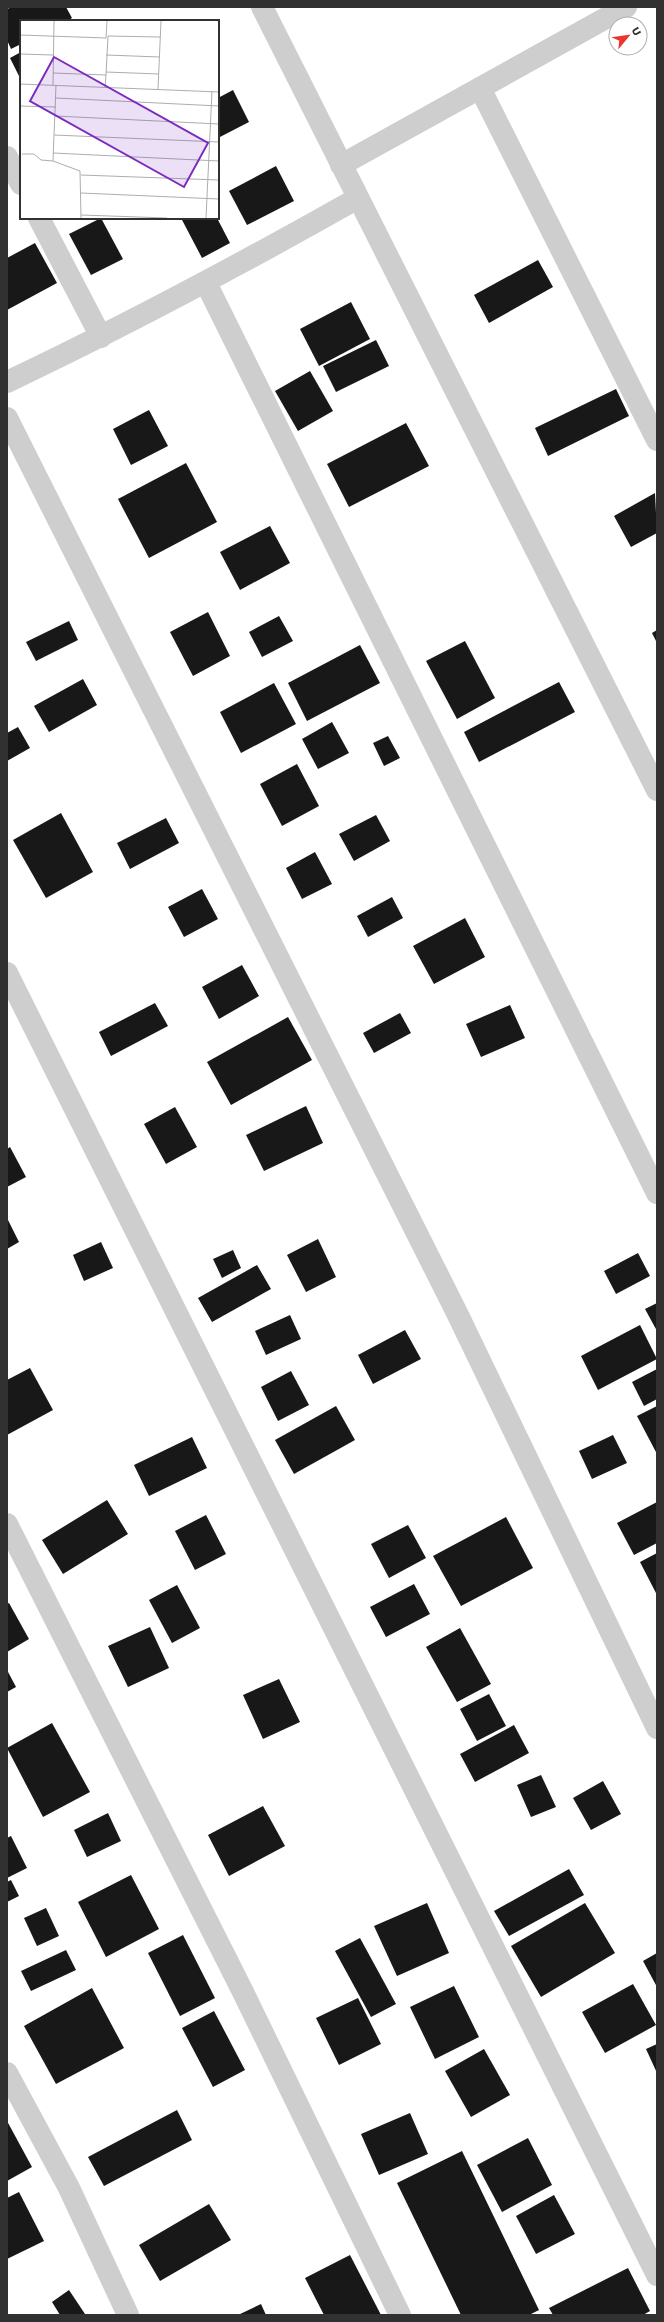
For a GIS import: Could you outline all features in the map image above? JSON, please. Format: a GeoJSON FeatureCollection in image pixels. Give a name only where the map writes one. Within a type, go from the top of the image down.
{"type":"FeatureCollection","features":[{"type":"Feature","properties":{"kind":"street"},"geometry":{"type":"LineString","coordinates":[[262,7],[340,165],[652,768],[657,790]]}},
{"type":"Feature","properties":{"kind":"street"},"geometry":{"type":"LineString","coordinates":[[340,165],[626,7]]}},
{"type":"Feature","properties":{"kind":"street"},"geometry":{"type":"LineString","coordinates":[[480,88],[657,440]]}},
{"type":"Feature","properties":{"kind":"street"},"geometry":{"type":"LineString","coordinates":[[7,157],[20,182]]}},
{"type":"Feature","properties":{"kind":"street"},"geometry":{"type":"LineString","coordinates":[[7,382],[101,337],[206,283],[358,198]]}},
{"type":"Feature","properties":{"kind":"street"},"geometry":{"type":"LineString","coordinates":[[40,219],[101,337]]}},
{"type":"Feature","properties":{"kind":"street"},"geometry":{"type":"LineString","coordinates":[[206,283],[657,1193]]}},
{"type":"Feature","properties":{"kind":"street"},"geometry":{"type":"LineString","coordinates":[[7,418],[457,1313],[657,1728]]}},
{"type":"Feature","properties":{"kind":"street"},"geometry":{"type":"LineString","coordinates":[[7,974],[657,2275]]}},
{"type":"Feature","properties":{"kind":"street"},"geometry":{"type":"LineString","coordinates":[[7,1524],[240,1985],[400,2315]]}},
{"type":"Feature","properties":{"kind":"street"},"geometry":{"type":"LineString","coordinates":[[7,2073],[69,2188],[128,2315]]}},
{"type":"Feature","properties":{"kind":"building"},"geometry":{"type":"Polygon","coordinates":[[[12,7],[66,7],[72,18],[69,20],[20,20],[20,44],[11,49],[7,40],[7,9],[12,7]]]}},
{"type":"Feature","properties":{"kind":"building"},"geometry":{"type":"Polygon","coordinates":[[[20,53],[20,78],[10,58],[20,53]]]}},
{"type":"Feature","properties":{"kind":"building"},"geometry":{"type":"Polygon","coordinates":[[[233,90],[249,122],[219,137],[219,97],[233,90]]]}},
{"type":"Feature","properties":{"kind":"building"},"geometry":{"type":"Polygon","coordinates":[[[276,166],[294,201],[247,225],[229,191],[276,166]]]}},
{"type":"Feature","properties":{"kind":"building"},"geometry":{"type":"Polygon","coordinates":[[[102,219],[123,259],[91,275],[69,234],[102,219]]]}},
{"type":"Feature","properties":{"kind":"building"},"geometry":{"type":"Polygon","coordinates":[[[182,219],[218,219],[230,243],[202,258],[182,219]]]}},
{"type":"Feature","properties":{"kind":"building"},"geometry":{"type":"Polygon","coordinates":[[[35,243],[57,283],[7,310],[7,258],[35,243]]]}},
{"type":"Feature","properties":{"kind":"building"},"geometry":{"type":"Polygon","coordinates":[[[538,260],[553,287],[489,323],[474,295],[538,260]]]}},
{"type":"Feature","properties":{"kind":"building"},"geometry":{"type":"Polygon","coordinates":[[[351,302],[370,339],[319,366],[300,329],[351,302]]]}},
{"type":"Feature","properties":{"kind":"building"},"geometry":{"type":"Polygon","coordinates":[[[376,340],[389,366],[336,392],[323,366],[376,340]]]}},
{"type":"Feature","properties":{"kind":"building"},"geometry":{"type":"Polygon","coordinates":[[[310,371],[333,411],[298,431],[275,391],[310,371]]]}},
{"type":"Feature","properties":{"kind":"building"},"geometry":{"type":"Polygon","coordinates":[[[616,389],[629,416],[548,456],[535,428],[616,389]]]}},
{"type":"Feature","properties":{"kind":"building"},"geometry":{"type":"Polygon","coordinates":[[[149,410],[168,446],[131,465],[113,429],[149,410]]]}},
{"type":"Feature","properties":{"kind":"building"},"geometry":{"type":"Polygon","coordinates":[[[406,423],[429,466],[349,507],[327,464],[406,423]]]}},
{"type":"Feature","properties":{"kind":"building"},"geometry":{"type":"Polygon","coordinates":[[[186,463],[217,522],[149,558],[118,499],[186,463]]]}},
{"type":"Feature","properties":{"kind":"building"},"geometry":{"type":"Polygon","coordinates":[[[655,493],[657,533],[631,547],[614,516],[655,493]]]}},
{"type":"Feature","properties":{"kind":"building"},"geometry":{"type":"Polygon","coordinates":[[[270,526],[290,563],[240,590],[220,552],[270,526]]]}},
{"type":"Feature","properties":{"kind":"building"},"geometry":{"type":"Polygon","coordinates":[[[208,612],[230,656],[193,676],[170,632],[208,612]]]}},
{"type":"Feature","properties":{"kind":"building"},"geometry":{"type":"Polygon","coordinates":[[[279,616],[293,641],[262,657],[249,632],[279,616]]]}},
{"type":"Feature","properties":{"kind":"building"},"geometry":{"type":"Polygon","coordinates":[[[69,621],[78,640],[36,661],[26,642],[69,621]]]}},
{"type":"Feature","properties":{"kind":"building"},"geometry":{"type":"Polygon","coordinates":[[[657,630],[657,643],[652,633],[657,630]]]}},
{"type":"Feature","properties":{"kind":"building"},"geometry":{"type":"Polygon","coordinates":[[[465,641],[495,698],[457,719],[426,661],[465,641]]]}},
{"type":"Feature","properties":{"kind":"building"},"geometry":{"type":"Polygon","coordinates":[[[360,645],[380,683],[307,721],[288,683],[360,645]]]}},
{"type":"Feature","properties":{"kind":"building"},"geometry":{"type":"Polygon","coordinates":[[[83,679],[97,705],[49,732],[34,706],[83,679]]]}},
{"type":"Feature","properties":{"kind":"building"},"geometry":{"type":"Polygon","coordinates":[[[559,682],[575,712],[479,762],[464,732],[559,682]]]}},
{"type":"Feature","properties":{"kind":"building"},"geometry":{"type":"Polygon","coordinates":[[[274,683],[296,724],[241,753],[220,712],[274,683]]]}},
{"type":"Feature","properties":{"kind":"building"},"geometry":{"type":"Polygon","coordinates":[[[332,722],[349,753],[318,769],[302,739],[332,722]]]}},
{"type":"Feature","properties":{"kind":"building"},"geometry":{"type":"Polygon","coordinates":[[[18,727],[30,748],[7,761],[7,733],[18,727]]]}},
{"type":"Feature","properties":{"kind":"building"},"geometry":{"type":"Polygon","coordinates":[[[388,736],[400,758],[384,766],[373,743],[388,736]]]}},
{"type":"Feature","properties":{"kind":"building"},"geometry":{"type":"Polygon","coordinates":[[[297,764],[319,806],[282,826],[260,784],[297,764]]]}},
{"type":"Feature","properties":{"kind":"building"},"geometry":{"type":"Polygon","coordinates":[[[61,813],[93,872],[46,898],[13,840],[61,813]]]}},
{"type":"Feature","properties":{"kind":"building"},"geometry":{"type":"Polygon","coordinates":[[[376,815],[390,841],[354,861],[339,834],[376,815]]]}},
{"type":"Feature","properties":{"kind":"building"},"geometry":{"type":"Polygon","coordinates":[[[166,818],[179,843],[130,869],[117,843],[166,818]]]}},
{"type":"Feature","properties":{"kind":"building"},"geometry":{"type":"Polygon","coordinates":[[[315,852],[332,884],[302,899],[286,868],[315,852]]]}},
{"type":"Feature","properties":{"kind":"building"},"geometry":{"type":"Polygon","coordinates":[[[202,889],[218,919],[184,937],[168,907],[202,889]]]}},
{"type":"Feature","properties":{"kind":"building"},"geometry":{"type":"Polygon","coordinates":[[[392,897],[403,918],[368,937],[357,916],[392,897]]]}},
{"type":"Feature","properties":{"kind":"building"},"geometry":{"type":"Polygon","coordinates":[[[465,918],[485,957],[434,984],[413,946],[465,918]]]}},
{"type":"Feature","properties":{"kind":"building"},"geometry":{"type":"Polygon","coordinates":[[[242,965],[259,996],[219,1019],[202,987],[242,965]]]}},
{"type":"Feature","properties":{"kind":"building"},"geometry":{"type":"Polygon","coordinates":[[[155,1003],[168,1026],[111,1056],[99,1032],[155,1003]]]}},
{"type":"Feature","properties":{"kind":"building"},"geometry":{"type":"Polygon","coordinates":[[[510,1005],[525,1038],[481,1057],[466,1024],[510,1005]]]}},
{"type":"Feature","properties":{"kind":"building"},"geometry":{"type":"Polygon","coordinates":[[[400,1013],[411,1033],[374,1053],[363,1033],[400,1013]]]}},
{"type":"Feature","properties":{"kind":"building"},"geometry":{"type":"Polygon","coordinates":[[[288,1017],[312,1060],[231,1105],[207,1062],[288,1017]]]}},
{"type":"Feature","properties":{"kind":"building"},"geometry":{"type":"Polygon","coordinates":[[[306,1106],[323,1143],[264,1171],[246,1135],[306,1106]]]}},
{"type":"Feature","properties":{"kind":"building"},"geometry":{"type":"Polygon","coordinates":[[[175,1107],[197,1147],[166,1164],[144,1124],[175,1107]]]}},
{"type":"Feature","properties":{"kind":"building"},"geometry":{"type":"Polygon","coordinates":[[[10,1147],[26,1177],[7,1187],[7,1149],[10,1147]]]}},
{"type":"Feature","properties":{"kind":"building"},"geometry":{"type":"Polygon","coordinates":[[[7,1218],[19,1242],[7,1249],[7,1218]]]}},
{"type":"Feature","properties":{"kind":"building"},"geometry":{"type":"Polygon","coordinates":[[[318,1239],[336,1277],[306,1292],[287,1255],[318,1239]]]}},
{"type":"Feature","properties":{"kind":"building"},"geometry":{"type":"Polygon","coordinates":[[[101,1242],[113,1268],[84,1281],[73,1255],[101,1242]]]}},
{"type":"Feature","properties":{"kind":"building"},"geometry":{"type":"Polygon","coordinates":[[[233,1250],[241,1268],[222,1278],[213,1259],[233,1250]]]}},
{"type":"Feature","properties":{"kind":"building"},"geometry":{"type":"Polygon","coordinates":[[[638,1253],[650,1276],[616,1294],[604,1271],[638,1253]]]}},
{"type":"Feature","properties":{"kind":"building"},"geometry":{"type":"Polygon","coordinates":[[[257,1265],[271,1289],[212,1322],[198,1298],[257,1265]]]}},
{"type":"Feature","properties":{"kind":"building"},"geometry":{"type":"Polygon","coordinates":[[[657,1303],[657,1331],[645,1309],[657,1303]]]}},
{"type":"Feature","properties":{"kind":"building"},"geometry":{"type":"Polygon","coordinates":[[[290,1315],[301,1339],[266,1355],[255,1331],[290,1315]]]}},
{"type":"Feature","properties":{"kind":"building"},"geometry":{"type":"Polygon","coordinates":[[[640,1325],[657,1359],[598,1390],[581,1356],[640,1325]]]}},
{"type":"Feature","properties":{"kind":"building"},"geometry":{"type":"Polygon","coordinates":[[[405,1330],[421,1359],[373,1384],[358,1355],[405,1330]]]}},
{"type":"Feature","properties":{"kind":"building"},"geometry":{"type":"Polygon","coordinates":[[[30,1368],[53,1410],[7,1435],[7,1380],[30,1368]]]}},
{"type":"Feature","properties":{"kind":"building"},"geometry":{"type":"Polygon","coordinates":[[[657,1369],[657,1399],[644,1406],[632,1382],[657,1369]]]}},
{"type":"Feature","properties":{"kind":"building"},"geometry":{"type":"Polygon","coordinates":[[[291,1371],[309,1405],[278,1421],[261,1387],[291,1371]]]}},
{"type":"Feature","properties":{"kind":"building"},"geometry":{"type":"Polygon","coordinates":[[[336,1406],[355,1440],[294,1474],[275,1440],[336,1406]]]}},
{"type":"Feature","properties":{"kind":"building"},"geometry":{"type":"Polygon","coordinates":[[[657,1406],[657,1454],[637,1416],[657,1406]]]}},
{"type":"Feature","properties":{"kind":"building"},"geometry":{"type":"Polygon","coordinates":[[[613,1435],[627,1463],[592,1479],[579,1451],[613,1435]]]}},
{"type":"Feature","properties":{"kind":"building"},"geometry":{"type":"Polygon","coordinates":[[[192,1437],[207,1468],[149,1496],[134,1465],[192,1437]]]}},
{"type":"Feature","properties":{"kind":"building"},"geometry":{"type":"Polygon","coordinates":[[[107,1500],[128,1534],[63,1574],[42,1540],[107,1500]]]}},
{"type":"Feature","properties":{"kind":"building"},"geometry":{"type":"Polygon","coordinates":[[[657,1502],[657,1543],[634,1555],[617,1523],[657,1502]]]}},
{"type":"Feature","properties":{"kind":"building"},"geometry":{"type":"Polygon","coordinates":[[[206,1515],[226,1554],[195,1570],[175,1531],[206,1515]]]}},
{"type":"Feature","properties":{"kind":"building"},"geometry":{"type":"Polygon","coordinates":[[[506,1517],[533,1568],[461,1606],[433,1556],[506,1517]]]}},
{"type":"Feature","properties":{"kind":"building"},"geometry":{"type":"Polygon","coordinates":[[[408,1525],[426,1558],[389,1578],[371,1544],[408,1525]]]}},
{"type":"Feature","properties":{"kind":"building"},"geometry":{"type":"Polygon","coordinates":[[[657,1553],[657,1595],[640,1562],[657,1553]]]}},
{"type":"Feature","properties":{"kind":"building"},"geometry":{"type":"Polygon","coordinates":[[[414,1584],[430,1614],[386,1637],[370,1607],[414,1584]]]}},
{"type":"Feature","properties":{"kind":"building"},"geometry":{"type":"Polygon","coordinates":[[[177,1585],[200,1628],[172,1643],[149,1600],[177,1585]]]}},
{"type":"Feature","properties":{"kind":"building"},"geometry":{"type":"Polygon","coordinates":[[[9,1603],[29,1639],[7,1652],[7,1604],[9,1603]]]}},
{"type":"Feature","properties":{"kind":"building"},"geometry":{"type":"Polygon","coordinates":[[[150,1627],[169,1668],[128,1687],[108,1646],[150,1627]]]}},
{"type":"Feature","properties":{"kind":"building"},"geometry":{"type":"Polygon","coordinates":[[[460,1628],[491,1684],[457,1702],[426,1647],[460,1628]]]}},
{"type":"Feature","properties":{"kind":"building"},"geometry":{"type":"Polygon","coordinates":[[[7,1670],[16,1687],[7,1692],[7,1670]]]}},
{"type":"Feature","properties":{"kind":"building"},"geometry":{"type":"Polygon","coordinates":[[[279,1679],[300,1722],[263,1739],[243,1695],[279,1679]]]}},
{"type":"Feature","properties":{"kind":"building"},"geometry":{"type":"Polygon","coordinates":[[[489,1694],[506,1726],[477,1741],[460,1709],[489,1694]]]}},
{"type":"Feature","properties":{"kind":"building"},"geometry":{"type":"Polygon","coordinates":[[[52,1723],[90,1792],[43,1817],[7,1748],[52,1723]]]}},
{"type":"Feature","properties":{"kind":"building"},"geometry":{"type":"Polygon","coordinates":[[[514,1725],[529,1753],[475,1782],[460,1754],[514,1725]]]}},
{"type":"Feature","properties":{"kind":"building"},"geometry":{"type":"Polygon","coordinates":[[[541,1775],[556,1807],[531,1817],[517,1785],[541,1775]]]}},
{"type":"Feature","properties":{"kind":"building"},"geometry":{"type":"Polygon","coordinates":[[[603,1781],[621,1814],[591,1830],[573,1798],[603,1781]]]}},
{"type":"Feature","properties":{"kind":"building"},"geometry":{"type":"Polygon","coordinates":[[[263,1806],[285,1846],[229,1876],[208,1835],[263,1806]]]}},
{"type":"Feature","properties":{"kind":"building"},"geometry":{"type":"Polygon","coordinates":[[[108,1813],[121,1841],[87,1857],[74,1830],[108,1813]]]}},
{"type":"Feature","properties":{"kind":"building"},"geometry":{"type":"Polygon","coordinates":[[[11,1836],[27,1868],[7,1878],[7,1838],[11,1836]]]}},
{"type":"Feature","properties":{"kind":"building"},"geometry":{"type":"Polygon","coordinates":[[[569,1869],[584,1895],[509,1936],[494,1911],[569,1869]]]}},
{"type":"Feature","properties":{"kind":"building"},"geometry":{"type":"Polygon","coordinates":[[[131,1875],[159,1929],[106,1957],[78,1902],[131,1875]]]}},
{"type":"Feature","properties":{"kind":"building"},"geometry":{"type":"Polygon","coordinates":[[[11,1880],[19,1896],[7,1902],[7,1882],[11,1880]]]}},
{"type":"Feature","properties":{"kind":"building"},"geometry":{"type":"Polygon","coordinates":[[[427,1903],[449,1953],[397,1976],[374,1926],[427,1903]]]}},
{"type":"Feature","properties":{"kind":"building"},"geometry":{"type":"Polygon","coordinates":[[[585,1903],[615,1953],[541,1997],[511,1946],[585,1903]]]}},
{"type":"Feature","properties":{"kind":"building"},"geometry":{"type":"Polygon","coordinates":[[[46,1908],[59,1936],[37,1946],[24,1918],[46,1908]]]}},
{"type":"Feature","properties":{"kind":"building"},"geometry":{"type":"Polygon","coordinates":[[[183,1935],[215,1998],[180,2016],[148,1953],[183,1935]]]}},
{"type":"Feature","properties":{"kind":"building"},"geometry":{"type":"Polygon","coordinates":[[[360,1938],[396,2004],[371,2017],[335,1951],[360,1938]]]}},
{"type":"Feature","properties":{"kind":"building"},"geometry":{"type":"Polygon","coordinates":[[[66,1950],[76,1970],[31,1991],[21,1971],[66,1950]]]}},
{"type":"Feature","properties":{"kind":"building"},"geometry":{"type":"Polygon","coordinates":[[[657,1953],[657,1987],[643,1961],[657,1953]]]}},
{"type":"Feature","properties":{"kind":"building"},"geometry":{"type":"Polygon","coordinates":[[[633,1984],[656,2025],[605,2053],[582,2012],[633,1984]]]}},
{"type":"Feature","properties":{"kind":"building"},"geometry":{"type":"Polygon","coordinates":[[[454,1986],[479,2037],[435,2059],[410,2007],[454,1986]]]}},
{"type":"Feature","properties":{"kind":"building"},"geometry":{"type":"Polygon","coordinates":[[[92,1988],[124,2048],[56,2084],[24,2026],[92,1988]]]}},
{"type":"Feature","properties":{"kind":"building"},"geometry":{"type":"Polygon","coordinates":[[[358,1998],[381,2044],[339,2065],[316,2018],[358,1998]]]}},
{"type":"Feature","properties":{"kind":"building"},"geometry":{"type":"Polygon","coordinates":[[[214,2011],[245,2070],[213,2087],[182,2028],[214,2011]]]}},
{"type":"Feature","properties":{"kind":"building"},"geometry":{"type":"Polygon","coordinates":[[[657,2044],[657,2073],[646,2049],[657,2044]]]}},
{"type":"Feature","properties":{"kind":"building"},"geometry":{"type":"Polygon","coordinates":[[[484,2049],[510,2095],[471,2117],[445,2071],[484,2049]]]}},
{"type":"Feature","properties":{"kind":"building"},"geometry":{"type":"Polygon","coordinates":[[[177,2110],[192,2140],[104,2186],[88,2157],[177,2110]]]}},
{"type":"Feature","properties":{"kind":"building"},"geometry":{"type":"Polygon","coordinates":[[[410,2113],[428,2154],[379,2175],[361,2134],[410,2113]]]}},
{"type":"Feature","properties":{"kind":"building"},"geometry":{"type":"Polygon","coordinates":[[[7,2121],[32,2167],[7,2181],[7,2121]]]}},
{"type":"Feature","properties":{"kind":"building"},"geometry":{"type":"Polygon","coordinates":[[[528,2138],[552,2185],[502,2212],[477,2165],[528,2138]]]}},
{"type":"Feature","properties":{"kind":"building"},"geometry":{"type":"Polygon","coordinates":[[[462,2151],[539,2310],[529,2315],[461,2315],[397,2183],[462,2151]]]}},
{"type":"Feature","properties":{"kind":"building"},"geometry":{"type":"Polygon","coordinates":[[[19,2192],[44,2241],[7,2259],[7,2198],[19,2192]]]}},
{"type":"Feature","properties":{"kind":"building"},"geometry":{"type":"Polygon","coordinates":[[[554,2195],[575,2234],[536,2254],[516,2216],[554,2195]]]}},
{"type":"Feature","properties":{"kind":"building"},"geometry":{"type":"Polygon","coordinates":[[[209,2204],[231,2240],[160,2281],[139,2245],[209,2204]]]}},
{"type":"Feature","properties":{"kind":"building"},"geometry":{"type":"Polygon","coordinates":[[[350,2255],[381,2315],[324,2315],[305,2278],[350,2255]]]}},
{"type":"Feature","properties":{"kind":"building"},"geometry":{"type":"Polygon","coordinates":[[[628,2268],[650,2311],[643,2315],[553,2315],[549,2308],[628,2268]]]}},
{"type":"Feature","properties":{"kind":"building"},"geometry":{"type":"Polygon","coordinates":[[[69,2290],[85,2314],[60,2315],[52,2302],[69,2290]]]}},
{"type":"Feature","properties":{"kind":"building"},"geometry":{"type":"Polygon","coordinates":[[[261,2304],[266,2315],[238,2315],[261,2304]]]}}]}
